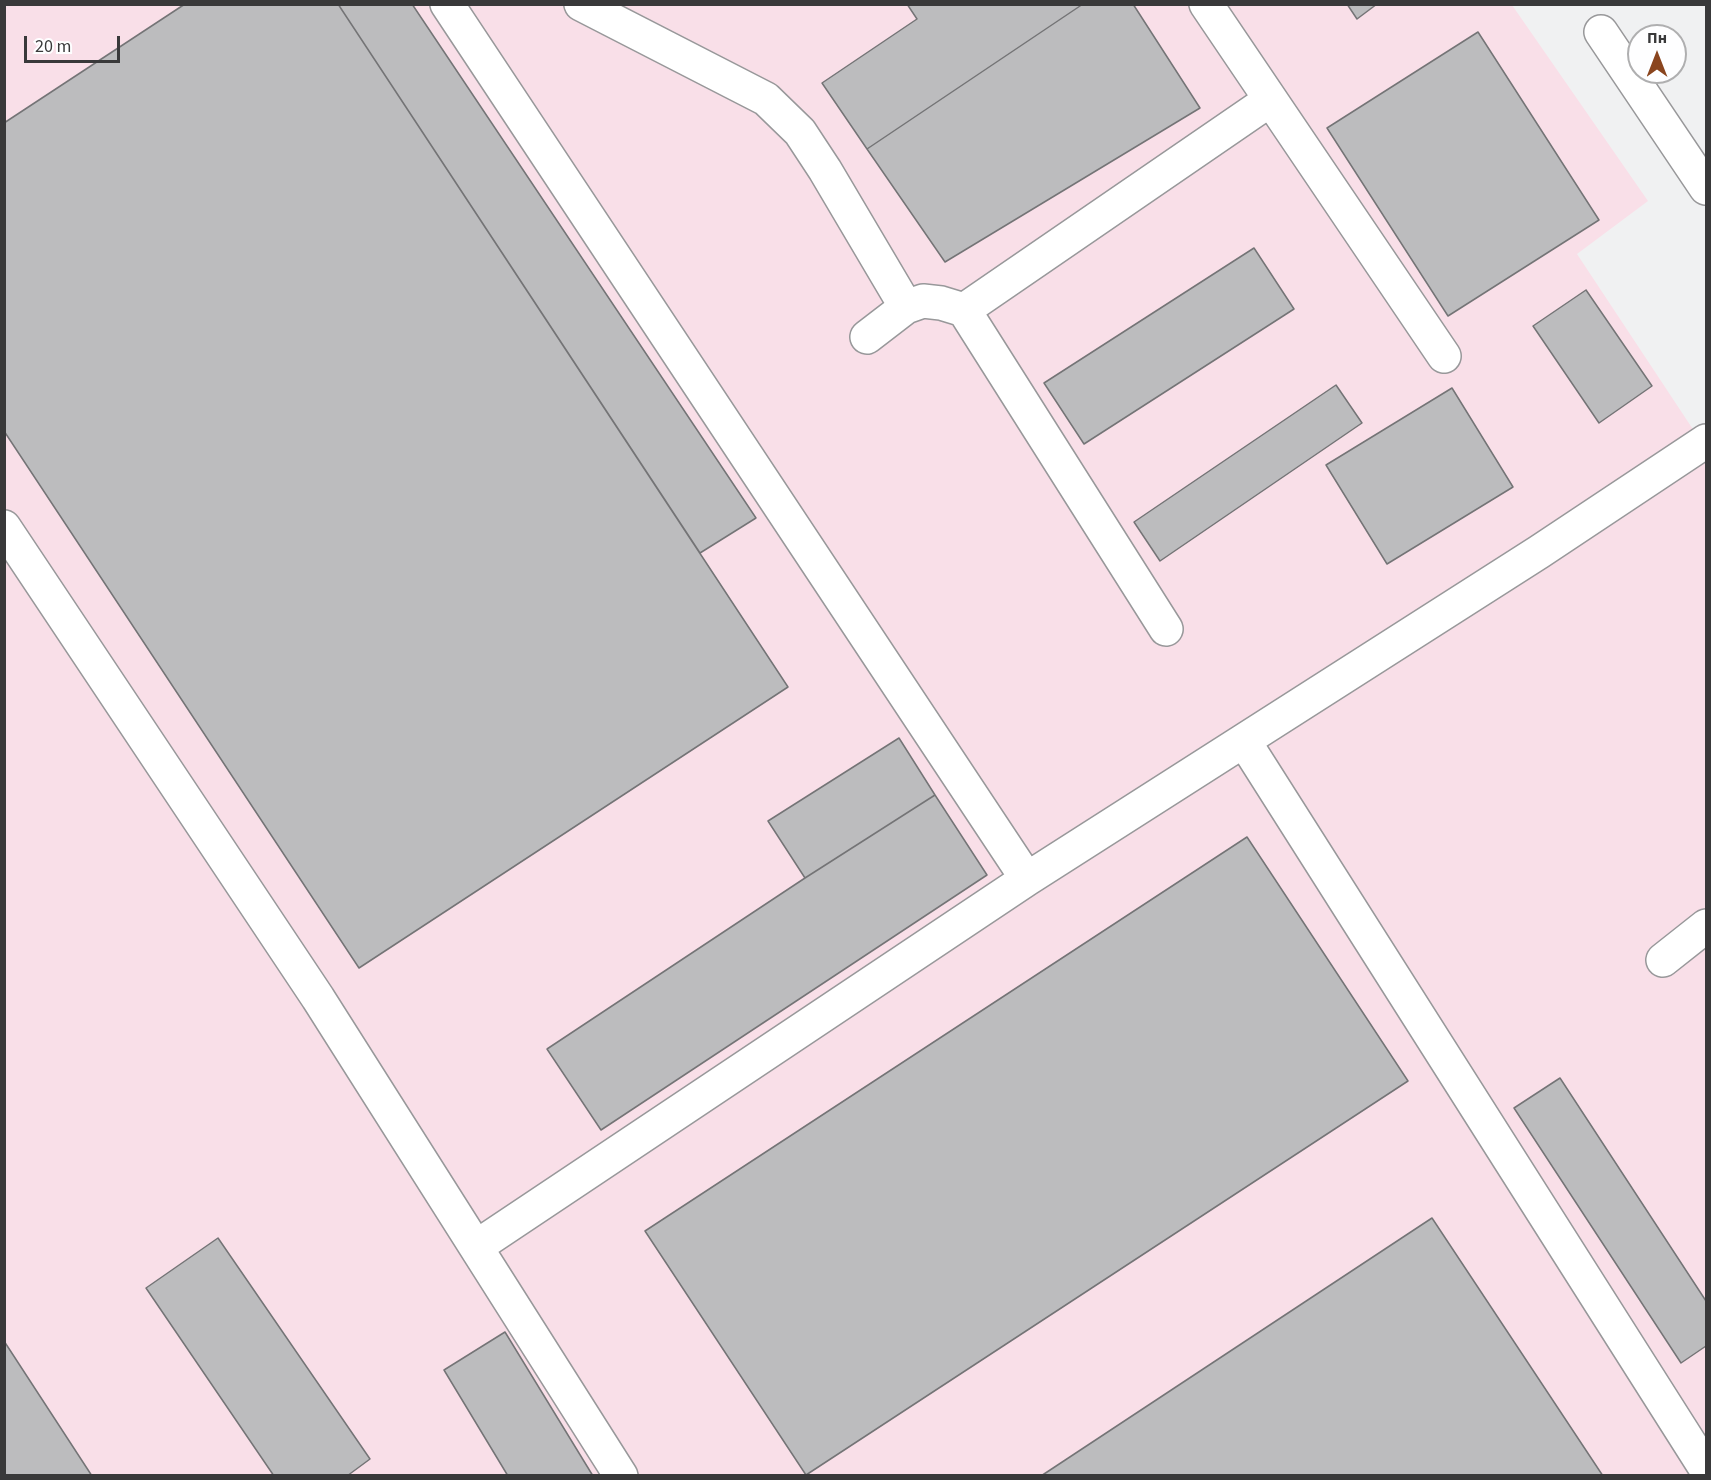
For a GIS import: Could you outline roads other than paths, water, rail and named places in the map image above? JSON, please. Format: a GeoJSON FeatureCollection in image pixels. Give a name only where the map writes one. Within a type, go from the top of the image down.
{"type":"FeatureCollection","features":[{"type":"Feature","properties":{"kind":"street"},"geometry":{"type":"LineString","coordinates":[[447,4],[1027,879]]}},
{"type":"Feature","properties":{"kind":"street"},"geometry":{"type":"LineString","coordinates":[[581,4],[766,99],[800,132],[906,307]]}},
{"type":"Feature","properties":{"kind":"street"},"geometry":{"type":"LineString","coordinates":[[1206,4],[1444,356]]}},
{"type":"Feature","properties":{"kind":"street"},"geometry":{"type":"LineString","coordinates":[[1601,32],[1707,188]]}},
{"type":"Feature","properties":{"kind":"street"},"geometry":{"type":"LineString","coordinates":[[964,310],[1270,100]]}},
{"type":"Feature","properties":{"kind":"street"},"geometry":{"type":"LineString","coordinates":[[867,337],[906,307],[923,301],[942,303],[964,310],[1166,629]]}},
{"type":"Feature","properties":{"kind":"street"},"geometry":{"type":"LineString","coordinates":[[476,1247],[1027,879],[1539,552],[1707,441]]}},
{"type":"Feature","properties":{"kind":"street"},"geometry":{"type":"LineString","coordinates":[[4,527],[318,998],[621,1476]]}},
{"type":"Feature","properties":{"kind":"street"},"geometry":{"type":"LineString","coordinates":[[1244,741],[1707,1469]]}},
{"type":"Feature","properties":{"kind":"street"},"geometry":{"type":"LineString","coordinates":[[1663,960],[1707,926]]}}]}
